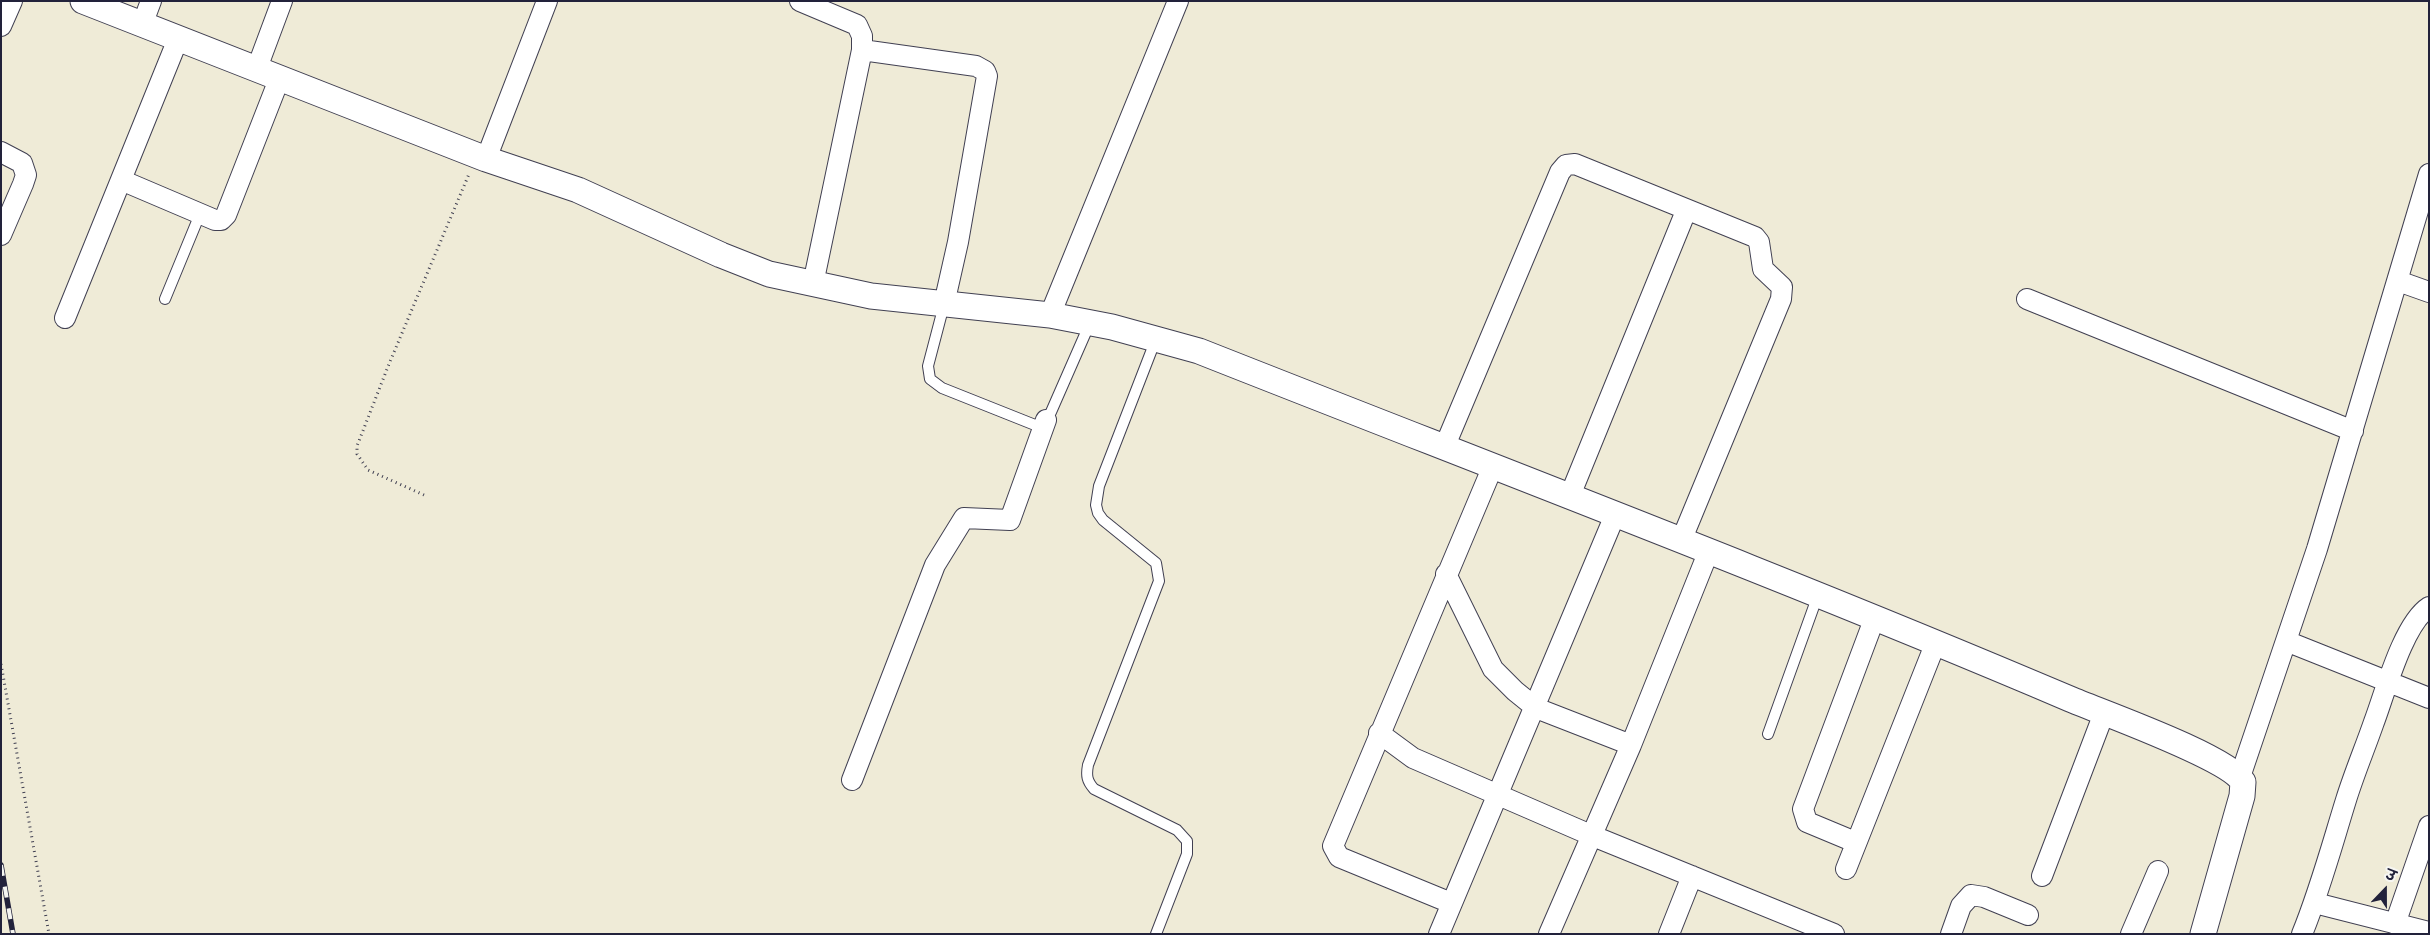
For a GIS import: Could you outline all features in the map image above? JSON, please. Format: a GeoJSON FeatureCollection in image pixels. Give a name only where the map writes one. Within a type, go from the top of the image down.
{"type":"FeatureCollection","features":[{"type":"Feature","properties":{"kind":"street"},"geometry":{"type":"LineString","coordinates":[[1,26],[12,1]]}},
{"type":"Feature","properties":{"kind":"street"},"geometry":{"type":"LineString","coordinates":[[83,1],[142,26],[257,68],[482,157],[578,190],[721,255],[769,274],[871,296],[1050,315],[1157,338],[1199,351],[1875,617],[2174,742],[2216,762],[2240,777],[2243,782],[2242,796],[2203,934]]}},
{"type":"Feature","properties":{"kind":"street"},"geometry":{"type":"LineString","coordinates":[[142,26],[151,1]]}},
{"type":"Feature","properties":{"kind":"street"},"geometry":{"type":"LineString","coordinates":[[257,68],[282,1]]}},
{"type":"Feature","properties":{"kind":"street"},"geometry":{"type":"LineString","coordinates":[[482,157],[546,1]]}},
{"type":"Feature","properties":{"kind":"street"},"geometry":{"type":"LineString","coordinates":[[800,1],[857,25],[862,36],[862,50],[813,284]]}},
{"type":"Feature","properties":{"kind":"street"},"geometry":{"type":"LineString","coordinates":[[1050,315],[1174,2]]}},
{"type":"Feature","properties":{"kind":"street"},"geometry":{"type":"LineString","coordinates":[[65,318],[178,39]]}},
{"type":"Feature","properties":{"kind":"street"},"geometry":{"type":"LineString","coordinates":[[862,50],[976,66],[985,71],[987,76],[958,242],[944,304]]}},
{"type":"Feature","properties":{"kind":"street"},"geometry":{"type":"LineString","coordinates":[[121,180],[218,221],[226,215],[280,77]]}},
{"type":"Feature","properties":{"kind":"street"},"geometry":{"type":"LineString","coordinates":[[1,152],[22,163],[26,175],[1,235]]}},
{"type":"Feature","properties":{"kind":"street"},"geometry":{"type":"LineString","coordinates":[[1444,448],[1562,167],[1575,164],[1686,211],[1755,237],[1759,242],[1764,269],[1782,287],[1782,292],[1681,541]]}},
{"type":"Feature","properties":{"kind":"street"},"geometry":{"type":"LineString","coordinates":[[2240,777],[2286,641],[2353,431],[2429,174]]}},
{"type":"Feature","properties":{"kind":"street"},"geometry":{"type":"LineString","coordinates":[[1569,498],[1686,211]]}},
{"type":"Feature","properties":{"kind":"street"},"geometry":{"type":"LineString","coordinates":[[2398,281],[2429,292]]}},
{"type":"Feature","properties":{"kind":"street"},"geometry":{"type":"LineString","coordinates":[[2028,299],[2353,431]]}},
{"type":"Feature","properties":{"kind":"street"},"geometry":{"type":"LineString","coordinates":[[852,780],[935,566],[964,518],[1010,520],[1046,420]]}},
{"type":"Feature","properties":{"kind":"street"},"geometry":{"type":"LineString","coordinates":[[1451,903],[1339,857],[1334,850],[1335,839],[1493,466]]}},
{"type":"Feature","properties":{"kind":"street"},"geometry":{"type":"LineString","coordinates":[[1439,934],[1616,515]]}},
{"type":"Feature","properties":{"kind":"street"},"geometry":{"type":"LineString","coordinates":[[1549,934],[1631,745],[1708,552]]}},
{"type":"Feature","properties":{"kind":"street"},"geometry":{"type":"LineString","coordinates":[[1446,574],[1492,669],[1536,708],[1631,745]]}},
{"type":"Feature","properties":{"kind":"street"},"geometry":{"type":"LineString","coordinates":[[2302,934],[2315,903],[2346,800],[2388,682],[2408,633],[2416,620],[2429,607]]}},
{"type":"Feature","properties":{"kind":"street"},"geometry":{"type":"LineString","coordinates":[[1855,842],[1807,822],[1803,809],[1875,617]]}},
{"type":"Feature","properties":{"kind":"street"},"geometry":{"type":"LineString","coordinates":[[2286,641],[2429,698]]}},
{"type":"Feature","properties":{"kind":"street"},"geometry":{"type":"LineString","coordinates":[[1846,869],[1855,842],[1936,642]]}},
{"type":"Feature","properties":{"kind":"street"},"geometry":{"type":"LineString","coordinates":[[2042,876],[2104,713]]}},
{"type":"Feature","properties":{"kind":"street"},"geometry":{"type":"LineString","coordinates":[[1379,733],[1413,758],[1593,836],[1692,876],[1811,929],[1834,934]]}},
{"type":"Feature","properties":{"kind":"street"},"geometry":{"type":"LineString","coordinates":[[2395,924],[2429,826]]}},
{"type":"Feature","properties":{"kind":"street"},"geometry":{"type":"LineString","coordinates":[[2131,934],[2158,871]]}},
{"type":"Feature","properties":{"kind":"street"},"geometry":{"type":"LineString","coordinates":[[1669,934],[1692,876]]}},
{"type":"Feature","properties":{"kind":"street"},"geometry":{"type":"LineString","coordinates":[[1951,934],[1961,906],[1971,895],[1984,897],[2028,915]]}},
{"type":"Feature","properties":{"kind":"street"},"geometry":{"type":"LineString","coordinates":[[2315,903],[2429,932]]}},
{"type":"Feature","properties":{"kind":"lane"},"geometry":{"type":"LineString","coordinates":[[165,299],[200,214]]}},
{"type":"Feature","properties":{"kind":"lane"},"geometry":{"type":"LineString","coordinates":[[944,304],[928,366],[930,379],[934,383],[1029,424],[1039,425],[1046,420],[1090,323]]}},
{"type":"Feature","properties":{"kind":"lane"},"geometry":{"type":"LineString","coordinates":[[1156,934],[1187,854],[1187,841],[1177,830],[1094,789],[1088,782],[1087,774],[1088,765],[1159,581],[1156,563],[1103,520],[1096,505],[1099,486],[1157,338]]}},
{"type":"Feature","properties":{"kind":"lane"},"geometry":{"type":"LineString","coordinates":[[1768,734],[1818,595]]}},
{"type":"Feature","properties":{"kind":"path"},"geometry":{"type":"LineString","coordinates":[[424,495],[368,470],[357,454],[357,446],[389,364],[482,157]]}},
{"type":"Feature","properties":{"kind":"path"},"geometry":{"type":"LineString","coordinates":[[1,664],[49,934]]}},
{"type":"Feature","properties":{"kind":"railway"},"geometry":{"type":"LineString","coordinates":[[1,865],[13,934]]}}]}
